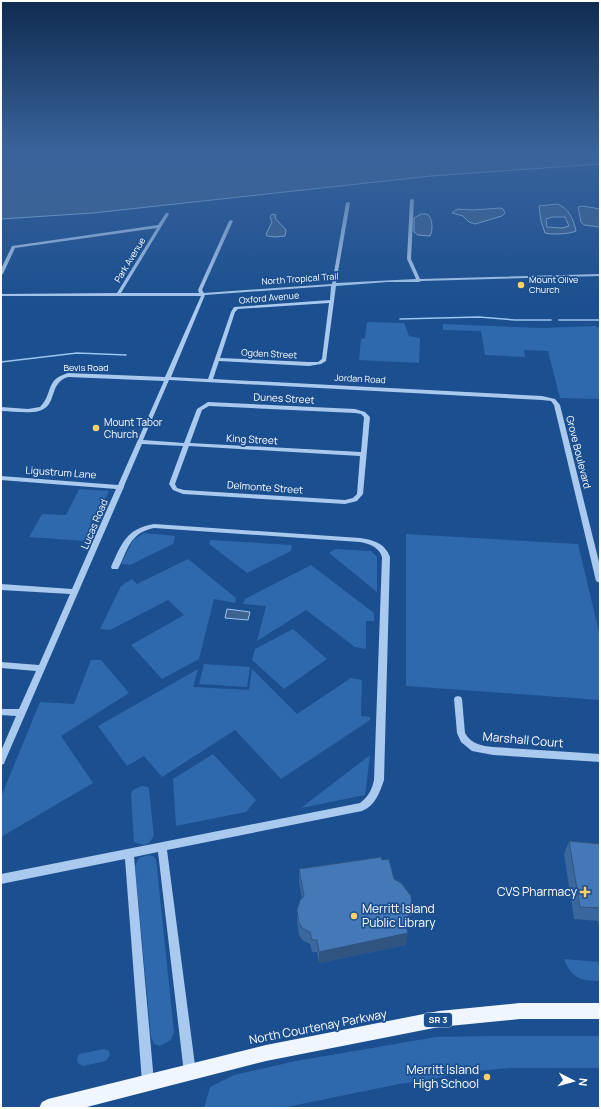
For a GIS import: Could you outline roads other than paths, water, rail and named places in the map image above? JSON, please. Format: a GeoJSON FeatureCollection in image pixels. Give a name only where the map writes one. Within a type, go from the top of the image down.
{"type":"FeatureCollection","features":[{"type":"Feature","properties":{"kind":"main road","name":"North Courtenay Parkway"},"geometry":{"type":"LineString","coordinates":[[48,1108],[266,1053],[439,1020],[520,1011],[600,1011]]}},
{"type":"Feature","properties":{"kind":"street"},"geometry":{"type":"LineString","coordinates":[[412,201],[409,259],[419,280]]}},
{"type":"Feature","properties":{"kind":"street"},"geometry":{"type":"LineString","coordinates":[[332,301],[348,203]]}},
{"type":"Feature","properties":{"kind":"street","name":"Park Avenue"},"geometry":{"type":"LineString","coordinates":[[118,295],[168,214]]}},
{"type":"Feature","properties":{"kind":"street","name":"Lucas Road"},"geometry":{"type":"LineString","coordinates":[[1,761],[203,296],[200,290],[231,221]]}},
{"type":"Feature","properties":{"kind":"street"},"geometry":{"type":"LineString","coordinates":[[1,274],[13,247],[160,226]]}},
{"type":"Feature","properties":{"kind":"street","name":"North Tropical Trail"},"geometry":{"type":"LineString","coordinates":[[1,295],[202,294],[334,284],[600,275]]}},
{"type":"Feature","properties":{"kind":"street","name":"Oxford Avenue"},"geometry":{"type":"LineString","coordinates":[[210,380],[233,312],[236,308],[242,306],[332,301]]}},
{"type":"Feature","properties":{"kind":"street","name":"Ogden Street"},"geometry":{"type":"LineString","coordinates":[[218,360],[309,364],[319,363],[324,360],[325,357],[332,301]]}},
{"type":"Feature","properties":{"kind":"street","name":"Bevis Road"},"geometry":{"type":"LineString","coordinates":[[1,409],[32,410],[42,408],[56,380],[60,377],[68,375],[167,379]]}},
{"type":"Feature","properties":{"kind":"street","name":"Jordan Road"},"geometry":{"type":"LineString","coordinates":[[167,379],[542,398],[553,400]]}},
{"type":"Feature","properties":{"kind":"street","name":"Grove Boulevard"},"geometry":{"type":"LineString","coordinates":[[553,400],[557,405],[597,553],[600,581]]}},
{"type":"Feature","properties":{"kind":"street","name":"Dunes Street"},"geometry":{"type":"LineString","coordinates":[[187,444],[200,408],[204,405],[215,404],[355,411],[363,413],[367,417],[364,454]]}},
{"type":"Feature","properties":{"kind":"street","name":"King Street"},"geometry":{"type":"LineString","coordinates":[[139,442],[364,454]]}},
{"type":"Feature","properties":{"kind":"street","name":"Delmonte Street"},"geometry":{"type":"LineString","coordinates":[[187,444],[172,484],[175,490],[183,492],[345,502],[355,500],[360,494],[364,454]]}},
{"type":"Feature","properties":{"kind":"street","name":"Ligustrum Lane"},"geometry":{"type":"LineString","coordinates":[[1,478],[121,487]]}},
{"type":"Feature","properties":{"kind":"street"},"geometry":{"type":"LineString","coordinates":[[1,879],[362,807],[371,799],[376,791],[379,780],[385,552],[377,545],[361,540],[154,526],[139,530],[132,535],[126,544],[116,566]]}},
{"type":"Feature","properties":{"kind":"street"},"geometry":{"type":"LineString","coordinates":[[1,587],[75,592]]}},
{"type":"Feature","properties":{"kind":"street"},"geometry":{"type":"LineString","coordinates":[[1,664],[42,668]]}},
{"type":"Feature","properties":{"kind":"street","name":"Marshall Court"},"geometry":{"type":"LineString","coordinates":[[458,698],[461,733],[464,739],[475,748],[493,751],[600,758]]}},
{"type":"Feature","properties":{"kind":"street"},"geometry":{"type":"LineString","coordinates":[[1,712],[22,713]]}},
{"type":"Feature","properties":{"kind":"street"},"geometry":{"type":"LineString","coordinates":[[162,846],[190,1073]]}},
{"type":"Feature","properties":{"kind":"street"},"geometry":{"type":"LineString","coordinates":[[129,853],[148,1084]]}},
{"type":"Feature","properties":{"kind":"waterway"},"geometry":{"type":"LineString","coordinates":[[400,319],[479,317],[515,320],[551,320]]}},
{"type":"Feature","properties":{"kind":"waterway"},"geometry":{"type":"LineString","coordinates":[[559,320],[600,320]]}},
{"type":"Feature","properties":{"kind":"waterway"},"geometry":{"type":"LineString","coordinates":[[1,362],[77,353],[126,355]]}},
{"type":"Feature","properties":{"kind":"place","name":"Mount Olive Church"},"geometry":{"type":"Point","coordinates":[521,285]}},
{"type":"Feature","properties":{"kind":"place","name":"Mount Tabor Church"},"geometry":{"type":"Point","coordinates":[96,428]}},
{"type":"Feature","properties":{"kind":"place","name":"CVS Pharmacy"},"geometry":{"type":"Point","coordinates":[585,892]}},
{"type":"Feature","properties":{"kind":"place","name":"Merritt Island Public Library"},"geometry":{"type":"Point","coordinates":[354,916]}},
{"type":"Feature","properties":{"kind":"place","name":"Merritt Island High School"},"geometry":{"type":"Point","coordinates":[487,1077]}}]}
